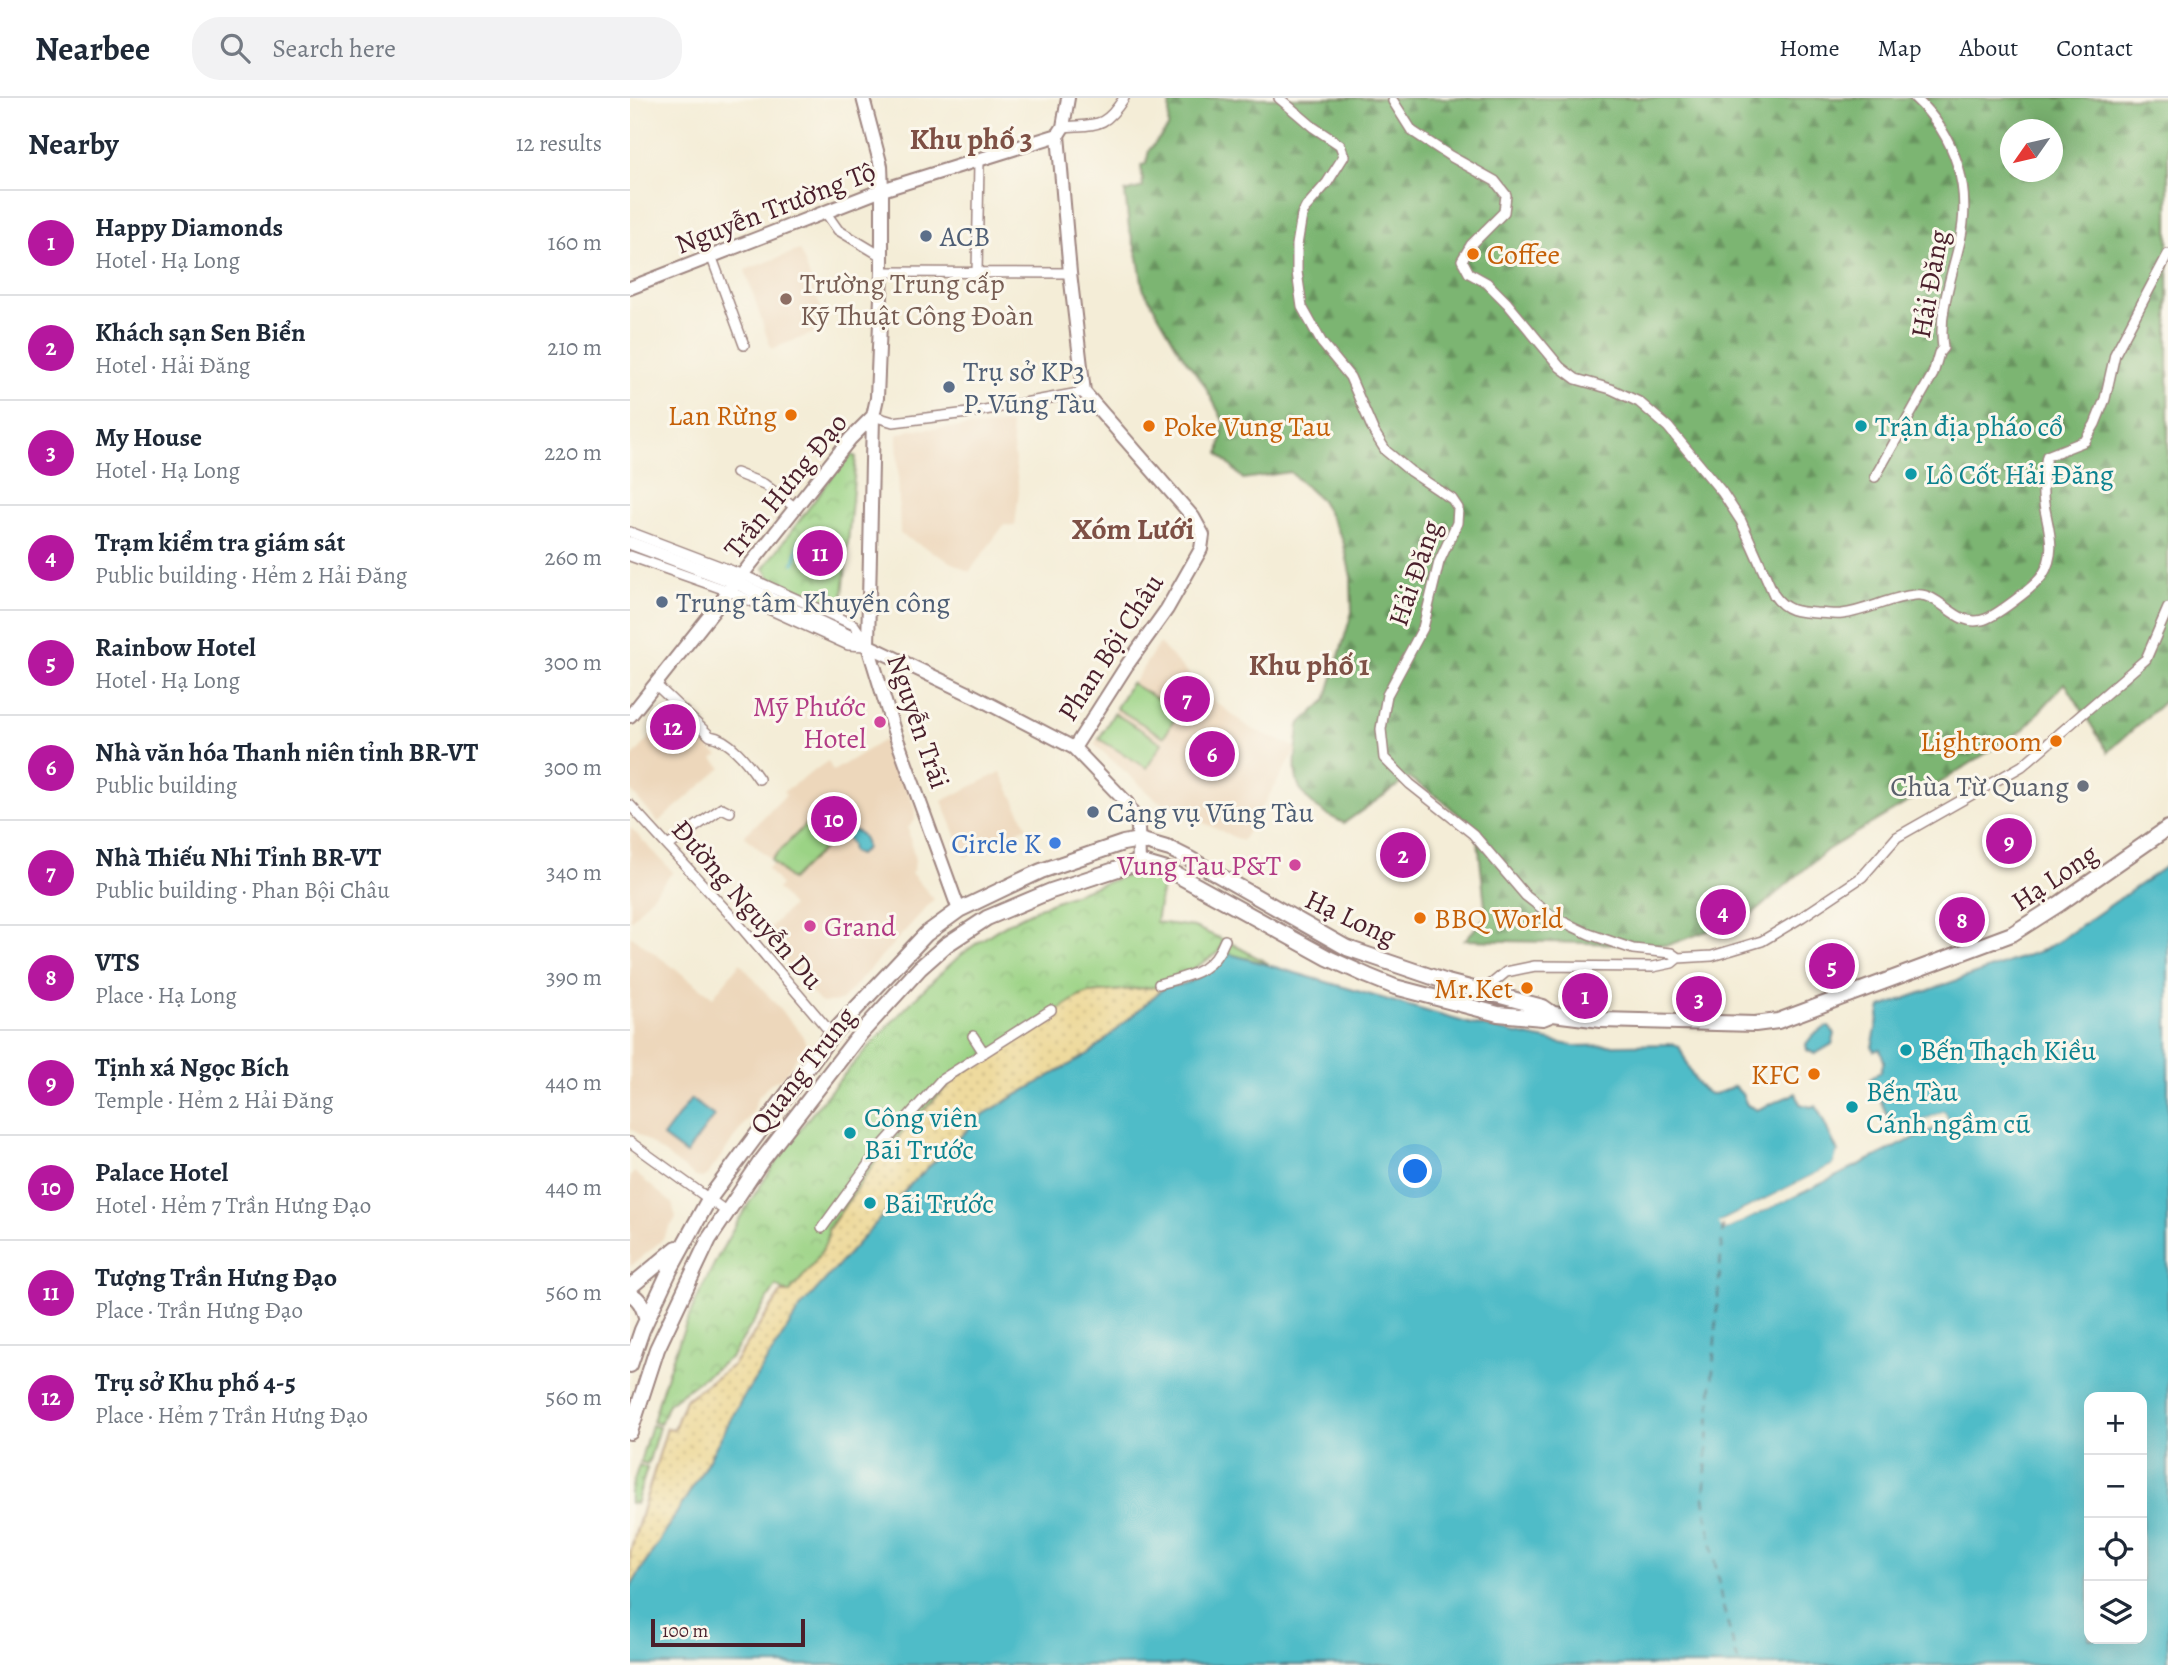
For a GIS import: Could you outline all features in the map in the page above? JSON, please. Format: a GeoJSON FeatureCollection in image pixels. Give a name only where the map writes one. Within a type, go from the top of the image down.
{"type":"FeatureCollection","features":[{"type":"Feature","properties":{"kind":"main road","name":"Nguyễn Trãi"},"geometry":{"type":"LineString","coordinates":[[863,98],[881,166],[883,190],[877,398],[873,416],[868,646],[894,731],[959,910]]}},
{"type":"Feature","properties":{"kind":"main road"},"geometry":{"type":"LineString","coordinates":[[1068,98],[1061,131],[1070,273],[1084,392]]}},
{"type":"Feature","properties":{"kind":"main road","name":"Nguyễn Trường Tộ"},"geometry":{"type":"LineString","coordinates":[[630,288],[883,190],[979,162],[1061,131]]}},
{"type":"Feature","properties":{"kind":"main road","name":"Phan Bội Châu"},"geometry":{"type":"LineString","coordinates":[[1074,748],[1127,665],[1167,609],[1201,549],[1203,535],[1193,517],[1084,392]]}},
{"type":"Feature","properties":{"kind":"main road","name":"Trần Hưng Đạo"},"geometry":{"type":"LineString","coordinates":[[630,716],[850,439],[873,416]]}},
{"type":"Feature","properties":{"kind":"main road"},"geometry":{"type":"LineString","coordinates":[[630,543],[736,583],[972,695],[1074,748],[1127,803],[1138,826],[1139,862]]}},
{"type":"Feature","properties":{"kind":"main road","name":"Hạ Long"},"geometry":{"type":"LineString","coordinates":[[1139,840],[1170,849],[1190,859],[1348,948],[1447,982],[1543,1007],[1553,1014],[1601,1020],[1707,1025],[1778,1021],[2012,934],[2059,905],[2168,828]]}},
{"type":"Feature","properties":{"kind":"main road","name":"Quang Trung"},"geometry":{"type":"LineString","coordinates":[[630,1365],[647,1320],[684,1243],[709,1199],[832,1034],[913,946],[959,910],[1041,871],[1139,840]]}},
{"type":"Feature","properties":{"kind":"main road","name":"Quang Trung"},"geometry":{"type":"LineString","coordinates":[[630,1432],[657,1349],[709,1239],[760,1163],[860,1034],[932,956],[987,918],[1051,891],[1139,862]]}},
{"type":"Feature","properties":{"kind":"main road","name":"Hạ Long"},"geometry":{"type":"LineString","coordinates":[[1139,862],[1170,871],[1342,964],[1395,987],[1498,1014],[1543,1018],[1553,1014]]}},
{"type":"Feature","properties":{"kind":"main road"},"geometry":{"type":"LineString","coordinates":[[1342,964],[1348,948]]}},
{"type":"Feature","properties":{"kind":"main road"},"geometry":{"type":"LineString","coordinates":[[1477,1008],[1483,991]]}},
{"type":"Feature","properties":{"kind":"main road"},"geometry":{"type":"LineString","coordinates":[[630,1287],[684,1243]]}},
{"type":"Feature","properties":{"kind":"main road"},"geometry":{"type":"LineString","coordinates":[[630,1294],[641,1304],[647,1320]]}},
{"type":"Feature","properties":{"kind":"street"},"geometry":{"type":"LineString","coordinates":[[1061,131],[1101,124],[1112,117],[1124,98]]}},
{"type":"Feature","properties":{"kind":"street","name":"Hải Đăng"},"geometry":{"type":"LineString","coordinates":[[1279,98],[1313,127],[1340,145],[1344,156],[1302,215],[1297,245],[1297,272],[1305,316],[1322,343],[1350,377],[1374,432],[1386,451],[1452,499],[1458,508],[1457,523],[1439,562],[1423,628],[1387,695],[1381,729],[1384,758],[1410,784],[1473,834],[1526,896],[1553,917],[1589,934],[1633,949],[1671,953],[1678,958]]}},
{"type":"Feature","properties":{"kind":"street","name":"Hải Đăng"},"geometry":{"type":"LineString","coordinates":[[1875,477],[1933,374],[1943,348],[1945,303],[1964,219],[1958,164],[1939,123],[1915,98]]}},
{"type":"Feature","properties":{"kind":"street"},"geometry":{"type":"LineString","coordinates":[[1393,101],[1412,131],[1495,181],[1506,195],[1504,212],[1471,245],[1462,260],[1469,273],[1487,283],[1507,303],[1546,352],[1576,379],[1611,389],[1639,402],[1668,427],[1722,492],[1741,521],[1780,604],[1802,613],[1842,614],[1918,594],[1935,599],[1959,618],[1982,621],[2010,604],[2041,578],[2050,556],[2052,535],[2044,503],[2043,479],[2047,456],[2085,440],[2095,424],[2105,399],[2115,354],[2168,254]]}},
{"type":"Feature","properties":{"kind":"street"},"geometry":{"type":"LineString","coordinates":[[977,273],[979,162]]}},
{"type":"Feature","properties":{"kind":"street"},"geometry":{"type":"LineString","coordinates":[[826,213],[838,230],[883,257]]}},
{"type":"Feature","properties":{"kind":"street"},"geometry":{"type":"LineString","coordinates":[[712,258],[744,345]]}},
{"type":"Feature","properties":{"kind":"street"},"geometry":{"type":"LineString","coordinates":[[882,271],[1070,273]]}},
{"type":"Feature","properties":{"kind":"street"},"geometry":{"type":"LineString","coordinates":[[873,416],[893,422],[968,413],[1084,392]]}},
{"type":"Feature","properties":{"kind":"street"},"geometry":{"type":"LineString","coordinates":[[736,473],[764,484],[796,508]]}},
{"type":"Feature","properties":{"kind":"street"},"geometry":{"type":"LineString","coordinates":[[630,532],[736,583]]}},
{"type":"Feature","properties":{"kind":"street"},"geometry":{"type":"LineString","coordinates":[[630,556],[736,583]]}},
{"type":"Feature","properties":{"kind":"street"},"geometry":{"type":"LineString","coordinates":[[1483,991],[1506,972],[1535,966],[1653,967],[1672,963],[1678,958],[1712,956],[1762,941],[1862,877],[1897,836],[2022,766],[2146,659],[2168,608]]}},
{"type":"Feature","properties":{"kind":"street"},"geometry":{"type":"LineString","coordinates":[[655,684],[699,727],[710,736],[720,738],[740,755],[759,779]]}},
{"type":"Feature","properties":{"kind":"street","name":"Đường Nguyễn Du"},"geometry":{"type":"LineString","coordinates":[[630,805],[736,921],[832,1034]]}},
{"type":"Feature","properties":{"kind":"street"},"geometry":{"type":"LineString","coordinates":[[667,846],[722,808],[730,812]]}},
{"type":"Feature","properties":{"kind":"street"},"geometry":{"type":"LineString","coordinates":[[1159,984],[1199,972],[1218,958],[1225,940]]}},
{"type":"Feature","properties":{"kind":"street"},"geometry":{"type":"LineString","coordinates":[[822,1228],[881,1147],[941,1080],[1051,1010]]}},
{"type":"Feature","properties":{"kind":"street"},"geometry":{"type":"LineString","coordinates":[[973,1037],[984,1053]]}},
{"type":"Feature","properties":{"kind":"street"},"geometry":{"type":"LineString","coordinates":[[630,1143],[727,1212]]}},
{"type":"Feature","properties":{"kind":"shaded area","name":"Trường Trung cấp Kỹ Thuật Công Đoàn"},"geometry":{"type":"Polygon","coordinates":[[[800,250],[828,328],[771,349],[745,270],[800,250]]]}},
{"type":"Feature","properties":{"kind":"shaded area"},"geometry":{"type":"Polygon","coordinates":[[[1010,424],[1019,491],[1015,526],[1004,525],[969,572],[900,534],[897,435],[910,430],[1010,424]]]}},
{"type":"Feature","properties":{"kind":"shaded area"},"geometry":{"type":"Polygon","coordinates":[[[1159,643],[1213,700],[1250,728],[1297,748],[1242,841],[1158,801],[1094,744],[1159,643]]]}},
{"type":"Feature","properties":{"kind":"shaded area"},"geometry":{"type":"Polygon","coordinates":[[[690,724],[714,745],[710,750],[719,755],[713,759],[722,768],[658,822],[630,790],[630,760],[661,725],[678,738],[690,724]]]}},
{"type":"Feature","properties":{"kind":"shaded area"},"geometry":{"type":"Polygon","coordinates":[[[884,740],[915,807],[915,820],[908,828],[915,861],[911,873],[934,899],[841,1001],[823,1003],[762,935],[792,906],[777,889],[781,885],[767,869],[774,862],[744,836],[786,795],[783,792],[828,761],[833,771],[884,740]]]}},
{"type":"Feature","properties":{"kind":"shaded area"},"geometry":{"type":"Polygon","coordinates":[[[1001,772],[1027,827],[965,857],[942,801],[1001,772]]]}},
{"type":"Feature","properties":{"kind":"shaded area"},"geometry":{"type":"Polygon","coordinates":[[[630,827],[673,872],[630,921],[630,827]]]}},
{"type":"Feature","properties":{"kind":"shaded area"},"geometry":{"type":"Polygon","coordinates":[[[630,935],[713,997],[740,963],[801,1033],[806,1044],[783,1077],[771,1083],[757,1098],[754,1110],[707,1176],[702,1178],[696,1177],[630,1128],[630,935]]]}},
{"type":"Feature","properties":{"kind":"shaded area"},"geometry":{"type":"Polygon","coordinates":[[[634,1172],[672,1203],[676,1218],[661,1241],[630,1267],[630,1178],[634,1172]]]}},
{"type":"Feature","properties":{"kind":"green space"},"geometry":{"type":"Polygon","coordinates":[[[1165,98],[2168,98],[2168,698],[2108,752],[2065,683],[2024,729],[1827,850],[1750,916],[1668,945],[1465,940],[1486,916],[1477,830],[1439,798],[1409,778],[1344,823],[1313,805],[1298,784],[1295,763],[1299,725],[1326,700],[1352,612],[1351,577],[1343,540],[1321,500],[1290,472],[1243,479],[1219,454],[1224,422],[1204,384],[1180,352],[1143,288],[1138,257],[1129,228],[1125,192],[1143,187],[1141,165],[1146,164],[1149,150],[1168,128],[1170,100],[1165,98]]]}},
{"type":"Feature","properties":{"kind":"green space"},"geometry":{"type":"Polygon","coordinates":[[[849,454],[856,457],[842,606],[835,613],[771,579],[764,568],[849,454]]]}},
{"type":"Feature","properties":{"kind":"green space"},"geometry":{"type":"Polygon","coordinates":[[[1131,683],[1179,712],[1164,737],[1116,708],[1131,683]]]}},
{"type":"Feature","properties":{"kind":"green space"},"geometry":{"type":"Polygon","coordinates":[[[1114,713],[1162,743],[1147,768],[1099,739],[1114,713]]]}},
{"type":"Feature","properties":{"kind":"green space"},"geometry":{"type":"Polygon","coordinates":[[[807,823],[828,844],[791,880],[771,860],[807,823]]]}},
{"type":"Feature","properties":{"kind":"green space","name":"Công viên Bãi Trước"},"geometry":{"type":"Polygon","coordinates":[[[1134,873],[1150,875],[1162,886],[1156,922],[1194,927],[1224,940],[1218,953],[1166,986],[1089,993],[1078,997],[956,1077],[881,1154],[828,1229],[820,1254],[789,1293],[776,1286],[732,1356],[668,1404],[660,1424],[653,1422],[670,1365],[692,1310],[718,1257],[747,1206],[780,1157],[853,1064],[936,977],[983,939],[1037,909],[1134,873]]]}},
{"type":"Feature","properties":{"kind":"green space"},"geometry":{"type":"Polygon","coordinates":[[[1225,940],[1269,964],[1221,952],[1225,940]]]}},
{"type":"Feature","properties":{"kind":"green space"},"geometry":{"type":"Polygon","coordinates":[[[651,1425],[659,1427],[648,1464],[640,1462],[651,1425]]]}},
{"type":"Feature","properties":{"kind":"green space"},"geometry":{"type":"Polygon","coordinates":[[[639,1465],[647,1468],[636,1504],[630,1503],[630,1493],[639,1465]]]}},
{"type":"Feature","properties":{"kind":"sand","name":"Bãi Trước"},"geometry":{"type":"Polygon","coordinates":[[[1166,986],[1090,1053],[984,1114],[911,1184],[801,1308],[741,1401],[699,1477],[630,1588],[630,1552],[667,1428],[674,1429],[685,1400],[733,1365],[781,1293],[789,1293],[820,1255],[828,1230],[881,1154],[956,1077],[1078,997],[1089,993],[1166,986]]]}},
{"type":"Feature","properties":{"kind":"water"},"geometry":{"type":"Polygon","coordinates":[[[849,830],[859,833],[864,841],[866,848],[859,855],[852,852],[851,844],[844,835],[849,830]]]}},
{"type":"Feature","properties":{"kind":"water"},"geometry":{"type":"Polygon","coordinates":[[[2168,865],[2168,1665],[630,1665],[630,1588],[699,1477],[741,1401],[801,1307],[911,1184],[984,1114],[1090,1053],[1166,986],[1192,980],[1230,954],[1471,1024],[1574,1046],[1674,1044],[1679,1046],[1692,1074],[1707,1092],[1717,1093],[1734,1086],[1747,1105],[1757,1110],[1796,1093],[1800,1104],[1811,1107],[1816,1105],[1838,1152],[1833,1165],[1719,1222],[1723,1231],[1949,1121],[1944,1111],[1901,1131],[1891,1123],[1870,1078],[1881,1071],[1884,1061],[1880,1049],[1874,1051],[1872,1047],[1881,1007],[2043,950],[2168,865]]]}},
{"type":"Feature","properties":{"kind":"water"},"geometry":{"type":"Polygon","coordinates":[[[1826,1027],[1835,1034],[1832,1044],[1815,1054],[1807,1050],[1806,1044],[1813,1035],[1826,1027]]]}},
{"type":"Feature","properties":{"kind":"water"},"geometry":{"type":"Polygon","coordinates":[[[691,1099],[714,1116],[686,1154],[663,1137],[691,1099]]]}},
{"type":"Feature","properties":{"kind":"pier"},"geometry":{"type":"Polygon","coordinates":[[[1944,1111],[1949,1121],[1895,1146],[1894,1143],[1944,1119],[1943,1116],[1902,1134],[1897,1133],[1944,1111]]]}},
{"type":"Feature","properties":{"kind":"pier"},"geometry":{"type":"Polygon","coordinates":[[[1838,1152],[1840,1156],[1835,1168],[1723,1224],[1724,1226],[1845,1166],[1847,1170],[1723,1231],[1718,1223],[1833,1165],[1838,1152]]]}},
{"type":"Feature","properties":{"kind":"waterway"},"geometry":{"type":"LineString","coordinates":[[794,563],[800,540]]}},
{"type":"Feature","properties":{"kind":"waterway"},"geometry":{"type":"LineString","coordinates":[[831,572],[837,548]]}},
{"type":"Feature","properties":{"kind":"ferry route"},"geometry":{"type":"LineString","coordinates":[[1723,1225],[1704,1498],[1722,1603],[1739,1665]]}},
{"type":"Feature","properties":{"kind":"place","name":"ACB"},"geometry":{"type":"Point","coordinates":[926,236]}},
{"type":"Feature","properties":{"kind":"place","name":"Coffee"},"geometry":{"type":"Point","coordinates":[1473,254]}},
{"type":"Feature","properties":{"kind":"place","name":"Trường Trung cấp Kỹ Thuật Công Đoàn"},"geometry":{"type":"Point","coordinates":[786,299]}},
{"type":"Feature","properties":{"kind":"place","name":"Trụ sở KP3 P. Vũng Tàu"},"geometry":{"type":"Point","coordinates":[949,387]}},
{"type":"Feature","properties":{"kind":"place","name":"Lan Rừng"},"geometry":{"type":"Point","coordinates":[791,415]}},
{"type":"Feature","properties":{"kind":"place","name":"Poke Vung Tau"},"geometry":{"type":"Point","coordinates":[1149,426]}},
{"type":"Feature","properties":{"kind":"place","name":"Trận địa pháo cổ"},"geometry":{"type":"Point","coordinates":[1861,426]}},
{"type":"Feature","properties":{"kind":"place","name":"Lô Cốt Hải Đăng"},"geometry":{"type":"Point","coordinates":[1911,474]}},
{"type":"Feature","properties":{"kind":"place","name":"Tượng Trần Hưng Đạo"},"geometry":{"type":"Point","coordinates":[820,553]}},
{"type":"Feature","properties":{"kind":"place","name":"Trung tâm Khuyến công"},"geometry":{"type":"Point","coordinates":[662,602]}},
{"type":"Feature","properties":{"kind":"place","name":"Nhà Thiếu Nhi Tỉnh BR-VT"},"geometry":{"type":"Point","coordinates":[1187,699]}},
{"type":"Feature","properties":{"kind":"place","name":"Mỹ Phước Hotel"},"geometry":{"type":"Point","coordinates":[880,722]}},
{"type":"Feature","properties":{"kind":"place","name":"Trụ sở Khu phố 4-5"},"geometry":{"type":"Point","coordinates":[673,727]}},
{"type":"Feature","properties":{"kind":"place","name":"Lightroom"},"geometry":{"type":"Point","coordinates":[2056,741]}},
{"type":"Feature","properties":{"kind":"place","name":"Nhà văn hóa Thanh niên tỉnh BR-VT"},"geometry":{"type":"Point","coordinates":[1212,754]}},
{"type":"Feature","properties":{"kind":"place","name":"Chùa Từ Quang"},"geometry":{"type":"Point","coordinates":[2083,786]}},
{"type":"Feature","properties":{"kind":"place","name":"Cảng vụ Vũng Tàu"},"geometry":{"type":"Point","coordinates":[1093,812]}},
{"type":"Feature","properties":{"kind":"place","name":"Palace Hotel"},"geometry":{"type":"Point","coordinates":[834,819]}},
{"type":"Feature","properties":{"kind":"place","name":"Tịnh xá Ngọc Bích"},"geometry":{"type":"Point","coordinates":[2009,841]}},
{"type":"Feature","properties":{"kind":"place","name":"Circle K"},"geometry":{"type":"Point","coordinates":[1055,843]}},
{"type":"Feature","properties":{"kind":"place","name":"Khách sạn Sen Biển"},"geometry":{"type":"Point","coordinates":[1403,855]}},
{"type":"Feature","properties":{"kind":"place","name":"Vung Tau P&T"},"geometry":{"type":"Point","coordinates":[1295,865]}},
{"type":"Feature","properties":{"kind":"place","name":"Trạm kiểm tra giám sát"},"geometry":{"type":"Point","coordinates":[1723,912]}},
{"type":"Feature","properties":{"kind":"place","name":"BBQ World"},"geometry":{"type":"Point","coordinates":[1420,918]}},
{"type":"Feature","properties":{"kind":"place","name":"VTS"},"geometry":{"type":"Point","coordinates":[1962,920]}},
{"type":"Feature","properties":{"kind":"place","name":"Grand"},"geometry":{"type":"Point","coordinates":[810,926]}},
{"type":"Feature","properties":{"kind":"place","name":"Rainbow Hotel"},"geometry":{"type":"Point","coordinates":[1832,966]}},
{"type":"Feature","properties":{"kind":"place","name":"Mr.Ket"},"geometry":{"type":"Point","coordinates":[1527,988]}},
{"type":"Feature","properties":{"kind":"place","name":"Happy Diamonds"},"geometry":{"type":"Point","coordinates":[1585,996]}},
{"type":"Feature","properties":{"kind":"place","name":"My House"},"geometry":{"type":"Point","coordinates":[1699,999]}},
{"type":"Feature","properties":{"kind":"place","name":"Bến Thạch Kiều"},"geometry":{"type":"Point","coordinates":[1906,1050]}},
{"type":"Feature","properties":{"kind":"place","name":"KFC"},"geometry":{"type":"Point","coordinates":[1814,1074]}},
{"type":"Feature","properties":{"kind":"place","name":"Bến Tàu Cánh ngầm cũ"},"geometry":{"type":"Point","coordinates":[1852,1107]}},
{"type":"Feature","properties":{"kind":"place","name":"Công viên Bãi Trước"},"geometry":{"type":"Point","coordinates":[850,1133]}},
{"type":"Feature","properties":{"kind":"place","name":"Bãi Trước"},"geometry":{"type":"Point","coordinates":[870,1203]}},
{"type":"Feature","properties":{"kind":"district","name":"Khu phố 3"},"geometry":{"type":"Point","coordinates":[971,139]}},
{"type":"Feature","properties":{"kind":"district","name":"Xóm Lưới"},"geometry":{"type":"Point","coordinates":[1133,529]}},
{"type":"Feature","properties":{"kind":"district","name":"Khu phố 1"},"geometry":{"type":"Point","coordinates":[1309,665]}}]}
